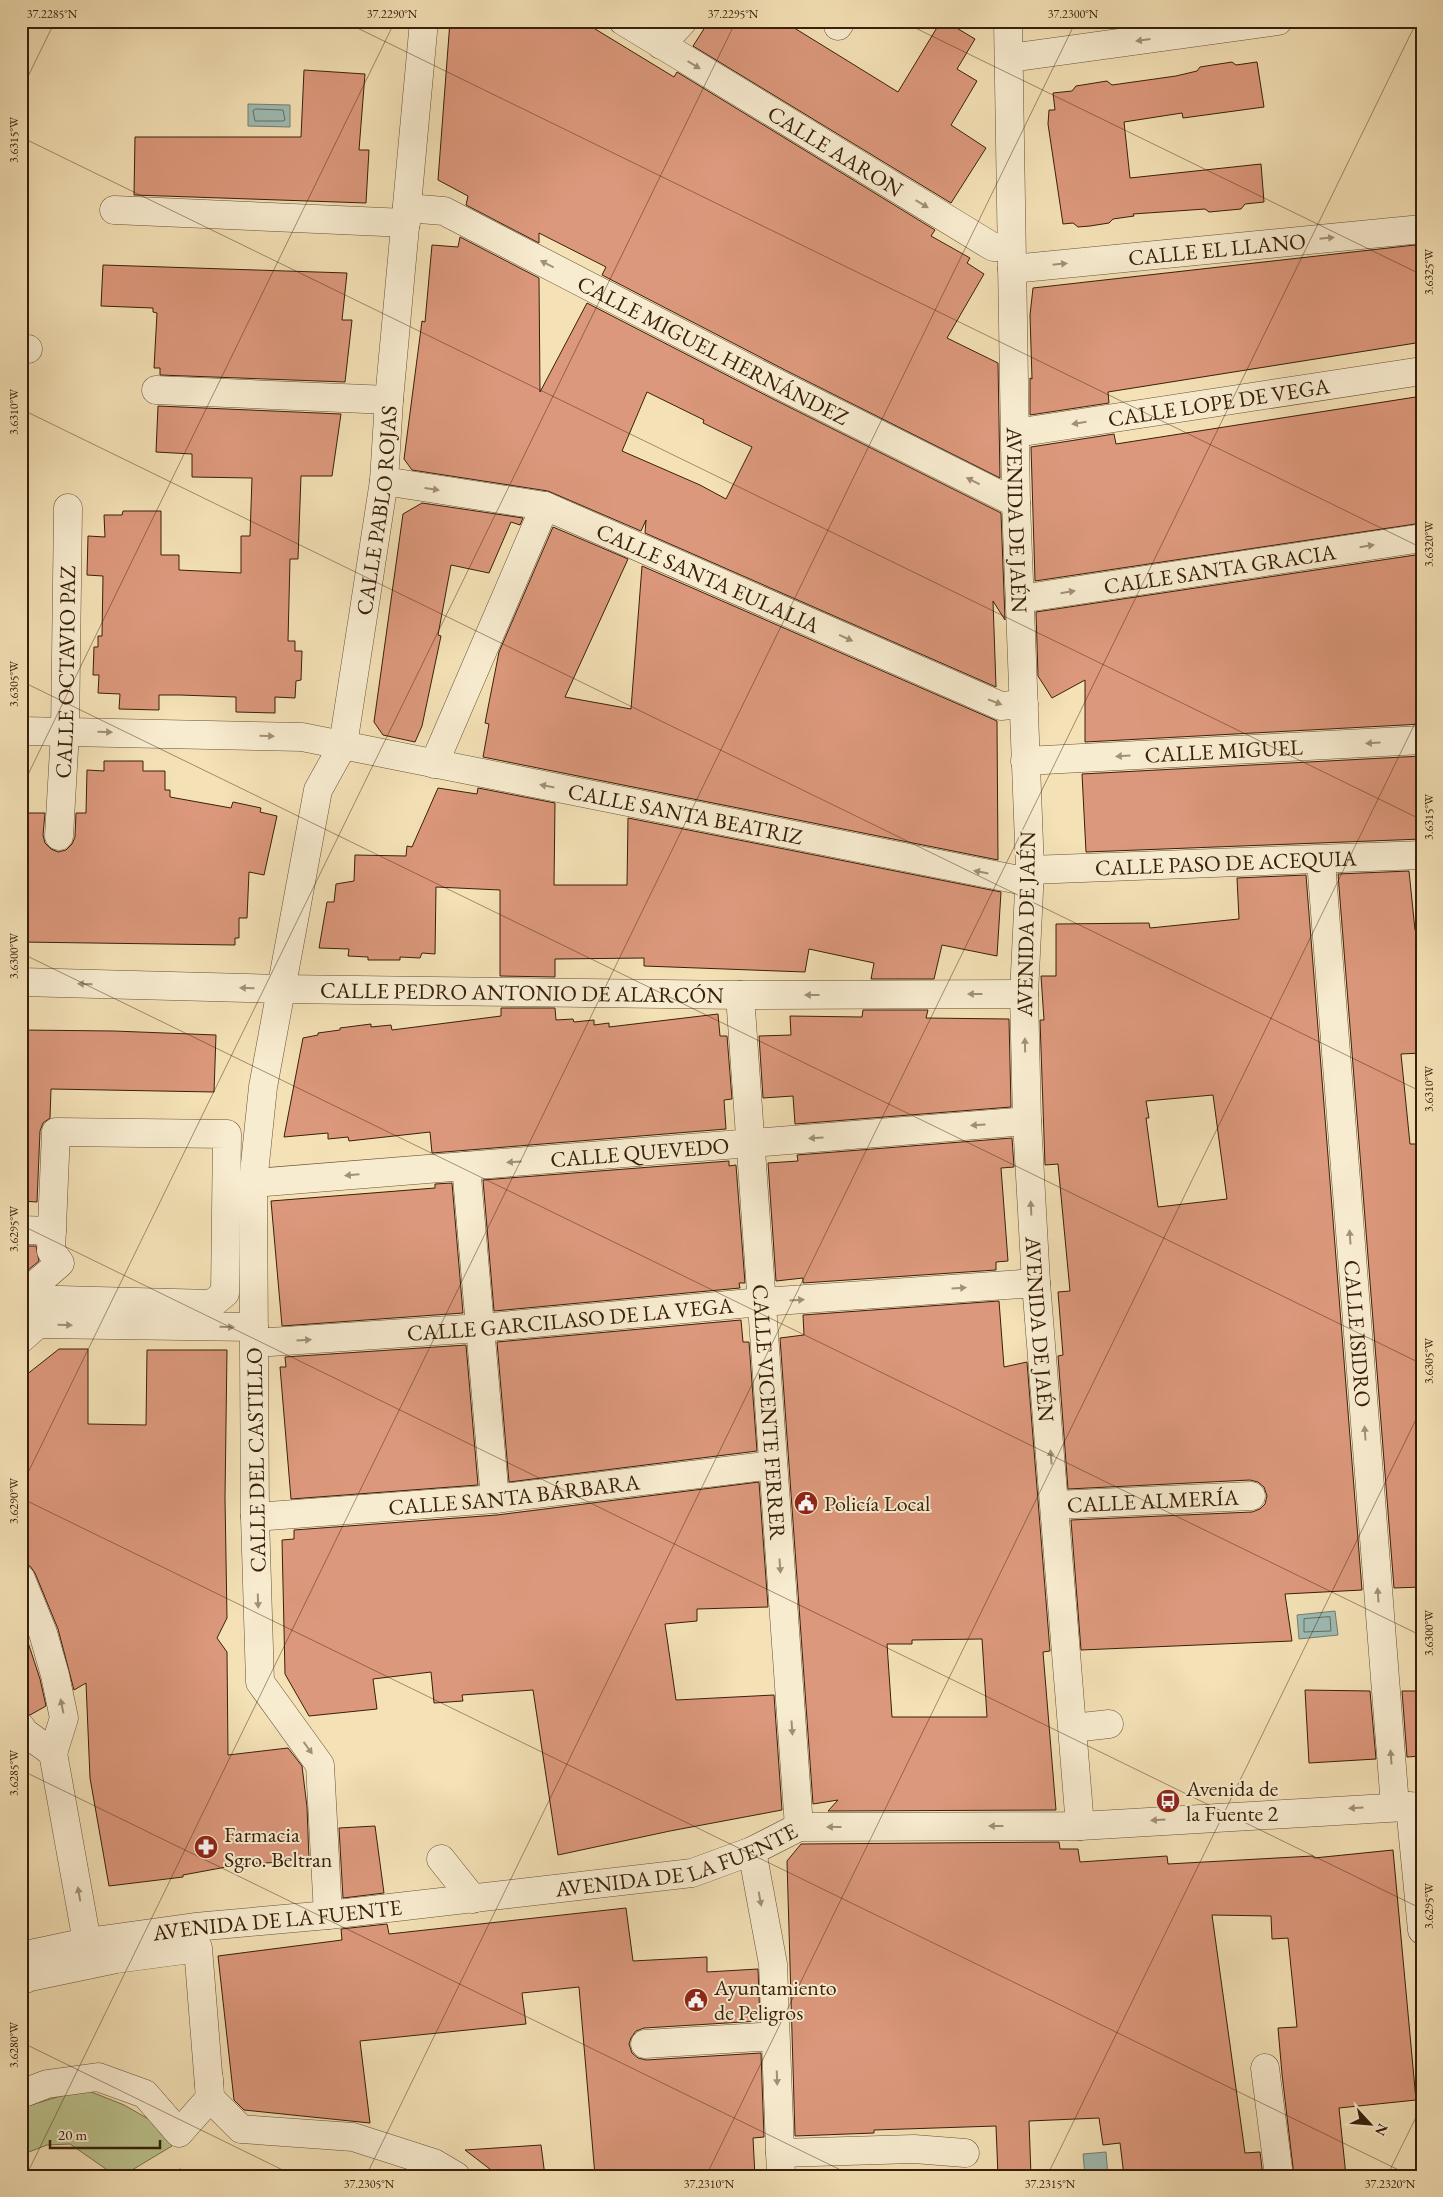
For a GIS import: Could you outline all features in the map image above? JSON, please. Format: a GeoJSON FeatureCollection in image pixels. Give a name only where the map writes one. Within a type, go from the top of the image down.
{"type":"FeatureCollection","features":[{"type":"Feature","properties":{"kind":"street","name":"CALLE PABLO ROJAS"},"geometry":{"type":"LineString","coordinates":[[280,989],[318,790],[343,745],[384,481],[389,400],[424,21]]}},
{"type":"Feature","properties":{"kind":"street","name":"CALLE AARON"},"geometry":{"type":"LineString","coordinates":[[623,21],[1012,258]]}},
{"type":"Feature","properties":{"kind":"street"},"geometry":{"type":"LineString","coordinates":[[660,44],[683,21]]}},
{"type":"Feature","properties":{"kind":"street","name":"AVENIDA DE JAÉN"},"geometry":{"type":"LineString","coordinates":[[1008,21],[1016,503],[1029,876],[1024,994],[1027,1121],[1036,1283],[1080,1826]]}},
{"type":"Feature","properties":{"kind":"street"},"geometry":{"type":"LineString","coordinates":[[1010,58],[1278,21]]}},
{"type":"Feature","properties":{"kind":"street","name":"CALLE MIGUEL HERNÁNDEZ"},"geometry":{"type":"LineString","coordinates":[[114,210],[407,216],[444,211],[780,385],[1016,503]]}},
{"type":"Feature","properties":{"kind":"street","name":"CALLE EL LLANO"},"geometry":{"type":"LineString","coordinates":[[1012,258],[1422,229]]}},
{"type":"Feature","properties":{"kind":"street","name":"CALLE LOPE DE VEGA"},"geometry":{"type":"LineString","coordinates":[[1016,433],[1422,371]]}},
{"type":"Feature","properties":{"kind":"street"},"geometry":{"type":"LineString","coordinates":[[156,390],[389,400]]}},
{"type":"Feature","properties":{"kind":"street","name":"CALLE SANTA EULALIA"},"geometry":{"type":"LineString","coordinates":[[384,481],[545,506],[1001,706],[1024,704]]}},
{"type":"Feature","properties":{"kind":"street"},"geometry":{"type":"LineString","coordinates":[[434,764],[545,506]]}},
{"type":"Feature","properties":{"kind":"street","name":"CALLE OCTAVIO PAZ"},"geometry":{"type":"LineString","coordinates":[[60,836],[65,732],[68,508]]}},
{"type":"Feature","properties":{"kind":"street","name":"CALLE SANTA GRACIA"},"geometry":{"type":"LineString","coordinates":[[1020,599],[1422,538]]}},
{"type":"Feature","properties":{"kind":"street","name":"CALLE SANTA BEATRIZ"},"geometry":{"type":"LineString","coordinates":[[21,731],[302,737],[434,764],[1029,876]]}},
{"type":"Feature","properties":{"kind":"street","name":"CALLE MIGUEL"},"geometry":{"type":"LineString","coordinates":[[1025,761],[1422,740]]}},
{"type":"Feature","properties":{"kind":"street","name":"CALLE PASO DE ACEQUIA"},"geometry":{"type":"LineString","coordinates":[[1029,876],[1057,869],[1320,861],[1422,855]]}},
{"type":"Feature","properties":{"kind":"street","name":"CALLE ISIDRO"},"geometry":{"type":"LineString","coordinates":[[1320,861],[1422,1930]]}},
{"type":"Feature","properties":{"kind":"street","name":"CALLE PEDRO ANTONIO DE ALARCÓN"},"geometry":{"type":"LineString","coordinates":[[21,982],[280,989],[740,995],[1024,994]]}},
{"type":"Feature","properties":{"kind":"street","name":"CALLE DEL CASTILLO"},"geometry":{"type":"LineString","coordinates":[[280,989],[263,1087],[252,1183],[260,1682],[320,1766],[328,1914]]}},
{"type":"Feature","properties":{"kind":"street","name":"CALLE VICENTE FERRER"},"geometry":{"type":"LineString","coordinates":[[740,995],[799,1827]]}},
{"type":"Feature","properties":{"kind":"street","name":"CALLE QUEVEDO"},"geometry":{"type":"LineString","coordinates":[[252,1183],[1027,1121]]}},
{"type":"Feature","properties":{"kind":"street"},"geometry":{"type":"LineString","coordinates":[[56,1132],[227,1134],[225,1293],[212,1304],[21,1298],[60,1263],[51,1251],[56,1132]]}},
{"type":"Feature","properties":{"kind":"street"},"geometry":{"type":"LineString","coordinates":[[466,1166],[495,1499]]}},
{"type":"Feature","properties":{"kind":"street"},"geometry":{"type":"LineString","coordinates":[[21,1230],[52,1231]]}},
{"type":"Feature","properties":{"kind":"street","name":"CALLE GARCILASO DE LA VEGA"},"geometry":{"type":"LineString","coordinates":[[21,1339],[38,1324],[255,1335],[480,1328],[761,1302],[1036,1283]]}},
{"type":"Feature","properties":{"kind":"street","name":"CALLE SANTA BÁRBARA"},"geometry":{"type":"LineString","coordinates":[[256,1517],[495,1499],[773,1465]]}},
{"type":"Feature","properties":{"kind":"street","name":"CALLE ALMERÍA"},"geometry":{"type":"LineString","coordinates":[[1055,1505],[1251,1496]]}},
{"type":"Feature","properties":{"kind":"street"},"geometry":{"type":"LineString","coordinates":[[21,1579],[43,1633],[55,1675],[64,1718],[53,1753],[87,1942]]}},
{"type":"Feature","properties":{"kind":"street"},"geometry":{"type":"LineString","coordinates":[[1072,1728],[1109,1724]]}},
{"type":"Feature","properties":{"kind":"street"},"geometry":{"type":"LineString","coordinates":[[21,1728],[53,1753]]}},
{"type":"Feature","properties":{"kind":"street","name":"AVENIDA DE LA FUENTE"},"geometry":{"type":"LineString","coordinates":[[21,1956],[87,1942],[197,1937],[328,1914],[692,1874],[752,1851],[799,1827],[1080,1826],[1409,1806]]}},
{"type":"Feature","properties":{"kind":"street"},"geometry":{"type":"LineString","coordinates":[[752,1851],[773,1964],[781,2164],[914,2148],[966,2153]]}},
{"type":"Feature","properties":{"kind":"street"},"geometry":{"type":"LineString","coordinates":[[441,1859],[472,1898]]}},
{"type":"Feature","properties":{"kind":"street"},"geometry":{"type":"LineString","coordinates":[[21,1981],[30,1977],[116,1959],[197,1937],[205,2011],[210,2098],[241,2129],[353,2137],[434,2163],[456,2176]]}},
{"type":"Feature","properties":{"kind":"street"},"geometry":{"type":"LineString","coordinates":[[645,2044],[775,2036]]}},
{"type":"Feature","properties":{"kind":"street"},"geometry":{"type":"LineString","coordinates":[[1266,2068],[1279,2176]]}},
{"type":"Feature","properties":{"kind":"street"},"geometry":{"type":"LineString","coordinates":[[21,2094],[47,2084],[98,2077],[145,2094],[179,2133],[210,2098]]}},
{"type":"Feature","properties":{"kind":"green space"},"geometry":{"type":"Polygon","coordinates":[[[84,2089],[124,2105],[159,2125],[172,2146],[122,2176],[116,2176],[70,2144],[47,2145],[21,2155],[21,2108],[84,2089]]]}},
{"type":"Feature","properties":{"kind":"green space"},"geometry":{"type":"Polygon","coordinates":[[[179,2169],[213,2176],[177,2176],[179,2169]]]}},
{"type":"Feature","properties":{"kind":"water"},"geometry":{"type":"Polygon","coordinates":[[[248,104],[290,105],[290,127],[248,126],[248,104]]]}},
{"type":"Feature","properties":{"kind":"water"},"geometry":{"type":"Polygon","coordinates":[[[1335,1611],[1338,1635],[1299,1639],[1297,1615],[1335,1611]]]}},
{"type":"Feature","properties":{"kind":"water"},"geometry":{"type":"Polygon","coordinates":[[[1106,2152],[1108,2176],[1085,2176],[1083,2154],[1106,2152]]]}},
{"type":"Feature","properties":{"kind":"building"},"geometry":{"type":"Polygon","coordinates":[[[450,21],[582,21],[674,77],[677,72],[935,230],[931,236],[970,258],[967,263],[984,274],[947,338],[998,363],[1000,478],[602,275],[606,267],[539,233],[539,243],[466,205],[468,196],[438,180],[450,21]]]}},
{"type":"Feature","properties":{"kind":"building"},"geometry":{"type":"Polygon","coordinates":[[[709,21],[783,21],[898,92],[941,21],[945,21],[975,39],[957,69],[977,81],[951,125],[986,148],[951,203],[693,46],[709,21]]]}},
{"type":"Feature","properties":{"kind":"building"},"geometry":{"type":"Polygon","coordinates":[[[1232,62],[1236,65],[1257,62],[1264,107],[1183,118],[1182,113],[1124,122],[1130,178],[1261,164],[1264,202],[1245,204],[1241,209],[1209,212],[1205,209],[1133,214],[1134,216],[1113,219],[1109,223],[1090,226],[1078,227],[1073,223],[1063,224],[1048,124],[1049,110],[1055,110],[1053,93],[1072,91],[1076,86],[1107,81],[1112,85],[1176,76],[1197,71],[1200,67],[1232,62]]]}},
{"type":"Feature","properties":{"kind":"building"},"geometry":{"type":"Polygon","coordinates":[[[304,70],[365,74],[359,150],[369,150],[366,203],[134,195],[135,137],[301,137],[304,70]]]}},
{"type":"Feature","properties":{"kind":"building"},"geometry":{"type":"Polygon","coordinates":[[[460,237],[539,278],[540,392],[587,303],[1001,513],[1005,620],[993,601],[996,687],[645,533],[646,520],[641,531],[548,491],[412,470],[404,459],[422,321],[425,322],[432,245],[458,247],[460,237]],[[647,392],[622,451],[700,485],[726,499],[752,447],[703,423],[704,420],[647,392]]]}},
{"type":"Feature","properties":{"kind":"building"},"geometry":{"type":"Polygon","coordinates":[[[1415,245],[1422,282],[1422,342],[1108,392],[1109,403],[1030,415],[1030,378],[1032,379],[1030,315],[1033,288],[1415,245]]]}},
{"type":"Feature","properties":{"kind":"building"},"geometry":{"type":"Polygon","coordinates":[[[103,265],[347,273],[342,320],[352,320],[345,382],[160,375],[160,368],[154,368],[157,313],[153,312],[153,308],[101,306],[103,265]]]}},
{"type":"Feature","properties":{"kind":"building"},"geometry":{"type":"Polygon","coordinates":[[[1422,396],[1422,523],[1035,581],[1031,447],[1114,434],[1116,444],[1422,396]]]}},
{"type":"Feature","properties":{"kind":"building"},"geometry":{"type":"Polygon","coordinates":[[[158,406],[341,414],[332,476],[301,476],[298,559],[290,559],[288,641],[295,641],[295,651],[302,651],[301,680],[296,681],[295,698],[275,697],[275,713],[236,712],[236,697],[180,695],[159,695],[159,710],[119,709],[120,694],[98,693],[99,675],[93,675],[94,647],[98,647],[98,636],[102,636],[103,576],[87,575],[88,536],[105,537],[104,515],[122,515],[123,511],[161,511],[161,555],[179,555],[179,570],[241,573],[241,536],[250,536],[252,478],[192,477],[192,454],[156,452],[158,406]]]}},
{"type":"Feature","properties":{"kind":"building"},"geometry":{"type":"Polygon","coordinates":[[[422,503],[523,518],[520,525],[511,522],[489,573],[451,565],[438,635],[441,636],[422,726],[415,742],[383,735],[374,722],[403,514],[422,503]]]}},
{"type":"Feature","properties":{"kind":"building"},"geometry":{"type":"Polygon","coordinates":[[[553,527],[628,559],[565,697],[631,709],[642,566],[997,721],[998,860],[483,757],[489,724],[485,723],[499,652],[553,527]]]}},
{"type":"Feature","properties":{"kind":"building"},"geometry":{"type":"Polygon","coordinates":[[[1422,554],[1422,724],[1085,742],[1085,680],[1052,698],[1038,676],[1036,612],[1422,554]]]}},
{"type":"Feature","properties":{"kind":"building"},"geometry":{"type":"Polygon","coordinates":[[[1422,756],[1422,839],[1086,852],[1082,774],[1422,756]]]}},
{"type":"Feature","properties":{"kind":"building"},"geometry":{"type":"Polygon","coordinates":[[[104,761],[143,761],[143,771],[165,771],[165,790],[170,790],[170,797],[231,808],[233,802],[261,808],[260,812],[277,816],[264,875],[249,872],[247,918],[239,918],[239,938],[235,938],[235,945],[21,942],[21,813],[45,813],[43,835],[45,843],[51,849],[58,852],[66,850],[72,844],[75,837],[76,813],[86,813],[87,770],[104,771],[104,761]]]}},
{"type":"Feature","properties":{"kind":"building"},"geometry":{"type":"Polygon","coordinates":[[[438,788],[477,794],[478,788],[555,803],[554,885],[627,885],[628,818],[1001,892],[997,956],[942,945],[934,979],[871,979],[874,963],[809,949],[805,972],[644,966],[644,958],[555,959],[555,977],[500,976],[500,890],[436,887],[435,954],[422,953],[420,958],[400,957],[400,960],[368,960],[368,957],[348,956],[349,949],[319,948],[327,902],[334,902],[336,884],[354,881],[355,855],[406,856],[407,846],[412,847],[438,788]]]}},
{"type":"Feature","properties":{"kind":"building"},"geometry":{"type":"Polygon","coordinates":[[[1409,871],[1415,930],[1422,930],[1422,1053],[1401,1054],[1410,1144],[1422,1144],[1422,1217],[1417,1217],[1422,1282],[1422,1587],[1394,1588],[1338,874],[1409,871]]]}},
{"type":"Feature","properties":{"kind":"building"},"geometry":{"type":"Polygon","coordinates":[[[1306,875],[1362,1590],[1285,1594],[1292,1641],[1081,1650],[1071,1520],[1252,1512],[1260,1509],[1265,1504],[1267,1496],[1264,1487],[1258,1482],[1250,1480],[1068,1489],[1058,1356],[1063,1355],[1058,1292],[1070,1291],[1058,1164],[1045,1165],[1040,1020],[1044,1020],[1041,976],[1056,976],[1056,924],[1149,923],[1150,928],[1239,919],[1237,878],[1306,875]],[[1213,1095],[1146,1101],[1149,1118],[1146,1118],[1158,1207],[1227,1199],[1213,1095]]]}},
{"type":"Feature","properties":{"kind":"building"},"geometry":{"type":"Polygon","coordinates":[[[501,1008],[555,1008],[556,1020],[573,1019],[574,1022],[594,1020],[594,1025],[609,1023],[609,1027],[718,1014],[720,1036],[727,1036],[732,1099],[724,1100],[726,1129],[432,1153],[430,1132],[349,1141],[348,1137],[328,1139],[328,1133],[284,1137],[303,1038],[318,1035],[318,1033],[340,1030],[340,1028],[371,1024],[371,1027],[391,1025],[392,1030],[501,1016],[501,1008]]]}},
{"type":"Feature","properties":{"kind":"building"},"geometry":{"type":"Polygon","coordinates":[[[863,1010],[928,1010],[926,1018],[1009,1019],[1011,1107],[795,1124],[793,1096],[763,1098],[759,1036],[791,1035],[790,1016],[862,1017],[863,1010]]]}},
{"type":"Feature","properties":{"kind":"building"},"geometry":{"type":"Polygon","coordinates":[[[21,1030],[216,1035],[214,1092],[51,1089],[50,1118],[43,1123],[40,1131],[37,1202],[21,1201],[21,1030]]]}},
{"type":"Feature","properties":{"kind":"building"},"geometry":{"type":"Polygon","coordinates":[[[1012,1138],[1014,1167],[1001,1168],[1008,1261],[996,1262],[996,1270],[803,1283],[803,1278],[776,1281],[768,1163],[798,1161],[797,1155],[1012,1138]]]}},
{"type":"Feature","properties":{"kind":"building"},"geometry":{"type":"Polygon","coordinates":[[[729,1161],[729,1166],[736,1165],[745,1283],[739,1283],[740,1288],[494,1311],[483,1180],[729,1161]]]}},
{"type":"Feature","properties":{"kind":"building"},"geometry":{"type":"Polygon","coordinates":[[[452,1183],[463,1313],[282,1326],[271,1201],[435,1188],[435,1184],[452,1183]]]}},
{"type":"Feature","properties":{"kind":"building"},"geometry":{"type":"Polygon","coordinates":[[[21,1246],[36,1246],[39,1261],[21,1276],[21,1246]]]}},
{"type":"Feature","properties":{"kind":"building"},"geometry":{"type":"Polygon","coordinates":[[[999,1301],[1004,1367],[1027,1362],[1050,1651],[1043,1652],[1056,1810],[828,1811],[838,1800],[813,1804],[780,1338],[804,1335],[803,1315],[999,1301]],[[982,1639],[912,1640],[912,1644],[887,1644],[892,1717],[987,1717],[982,1639]]]}},
{"type":"Feature","properties":{"kind":"building"},"geometry":{"type":"Polygon","coordinates":[[[741,1320],[743,1342],[749,1342],[757,1451],[509,1482],[497,1342],[741,1320]]]}},
{"type":"Feature","properties":{"kind":"building"},"geometry":{"type":"Polygon","coordinates":[[[466,1345],[478,1485],[291,1499],[280,1367],[286,1367],[285,1357],[466,1345]]]}},
{"type":"Feature","properties":{"kind":"building"},"geometry":{"type":"Polygon","coordinates":[[[59,1349],[88,1349],[88,1424],[146,1425],[147,1350],[227,1350],[225,1497],[227,1618],[217,1638],[227,1652],[228,1755],[288,1748],[302,1766],[307,1807],[309,1860],[237,1865],[183,1875],[183,1877],[109,1886],[90,1778],[86,1683],[74,1690],[58,1629],[35,1573],[30,1566],[21,1564],[21,1379],[59,1349]]]}},
{"type":"Feature","properties":{"kind":"building"},"geometry":{"type":"Polygon","coordinates":[[[759,1482],[768,1607],[697,1609],[697,1621],[665,1624],[676,1700],[774,1695],[782,1810],[558,1855],[533,1690],[462,1695],[463,1701],[434,1703],[431,1672],[373,1679],[377,1709],[309,1716],[285,1674],[282,1540],[294,1539],[294,1530],[497,1515],[759,1482]]]}},
{"type":"Feature","properties":{"kind":"building"},"geometry":{"type":"Polygon","coordinates":[[[21,1621],[40,1679],[46,1706],[30,1715],[21,1711],[21,1621]]]}},
{"type":"Feature","properties":{"kind":"building"},"geometry":{"type":"Polygon","coordinates":[[[1305,1690],[1370,1691],[1376,1759],[1309,1763],[1305,1690]]]}},
{"type":"Feature","properties":{"kind":"building"},"geometry":{"type":"Polygon","coordinates":[[[1402,1691],[1422,1691],[1422,1756],[1407,1757],[1402,1691]]]}},
{"type":"Feature","properties":{"kind":"building"},"geometry":{"type":"Polygon","coordinates":[[[375,1826],[384,1893],[343,1898],[339,1828],[375,1826]]]}},
{"type":"Feature","properties":{"kind":"building"},"geometry":{"type":"Polygon","coordinates":[[[1059,1842],[1060,1849],[1078,1849],[1080,1862],[1167,1856],[1168,1864],[1313,1856],[1314,1858],[1393,1850],[1416,2100],[1339,2108],[1346,2176],[1294,2176],[1278,2028],[1297,2027],[1288,1938],[1272,1939],[1271,1916],[1212,1915],[1245,2153],[1260,2152],[1263,2176],[1124,2176],[1120,2143],[1103,2145],[1099,2118],[1029,2121],[1031,2176],[998,2176],[996,2126],[874,2130],[874,2133],[795,2136],[787,1861],[801,1844],[1059,1842]]]}},
{"type":"Feature","properties":{"kind":"building"},"geometry":{"type":"Polygon","coordinates":[[[626,1908],[633,1961],[707,1957],[707,1972],[758,1969],[760,2021],[644,2028],[636,2031],[629,2044],[632,2053],[638,2058],[646,2060],[761,2053],[764,2137],[753,2138],[755,2176],[595,2176],[579,1987],[522,1993],[526,2024],[360,2041],[370,2123],[244,2110],[234,2100],[218,1956],[342,1940],[341,1929],[387,1924],[389,1934],[626,1908]]]}},
{"type":"Feature","properties":{"kind":"building"},"geometry":{"type":"Polygon","coordinates":[[[541,2145],[545,2176],[499,2176],[465,2150],[541,2145]]]}},
{"type":"Feature","properties":{"kind":"place","name":"Policía Local"},"geometry":{"type":"Point","coordinates":[806,1503]}},
{"type":"Feature","properties":{"kind":"place","name":"Avenida de la Fuente 2"},"geometry":{"type":"Point","coordinates":[1168,1801]}},
{"type":"Feature","properties":{"kind":"place","name":"Farmacia Sgro. Beltran"},"geometry":{"type":"Point","coordinates":[206,1847]}},
{"type":"Feature","properties":{"kind":"place","name":"Ayuntamiento de Peligros"},"geometry":{"type":"Point","coordinates":[696,2000]}}]}
